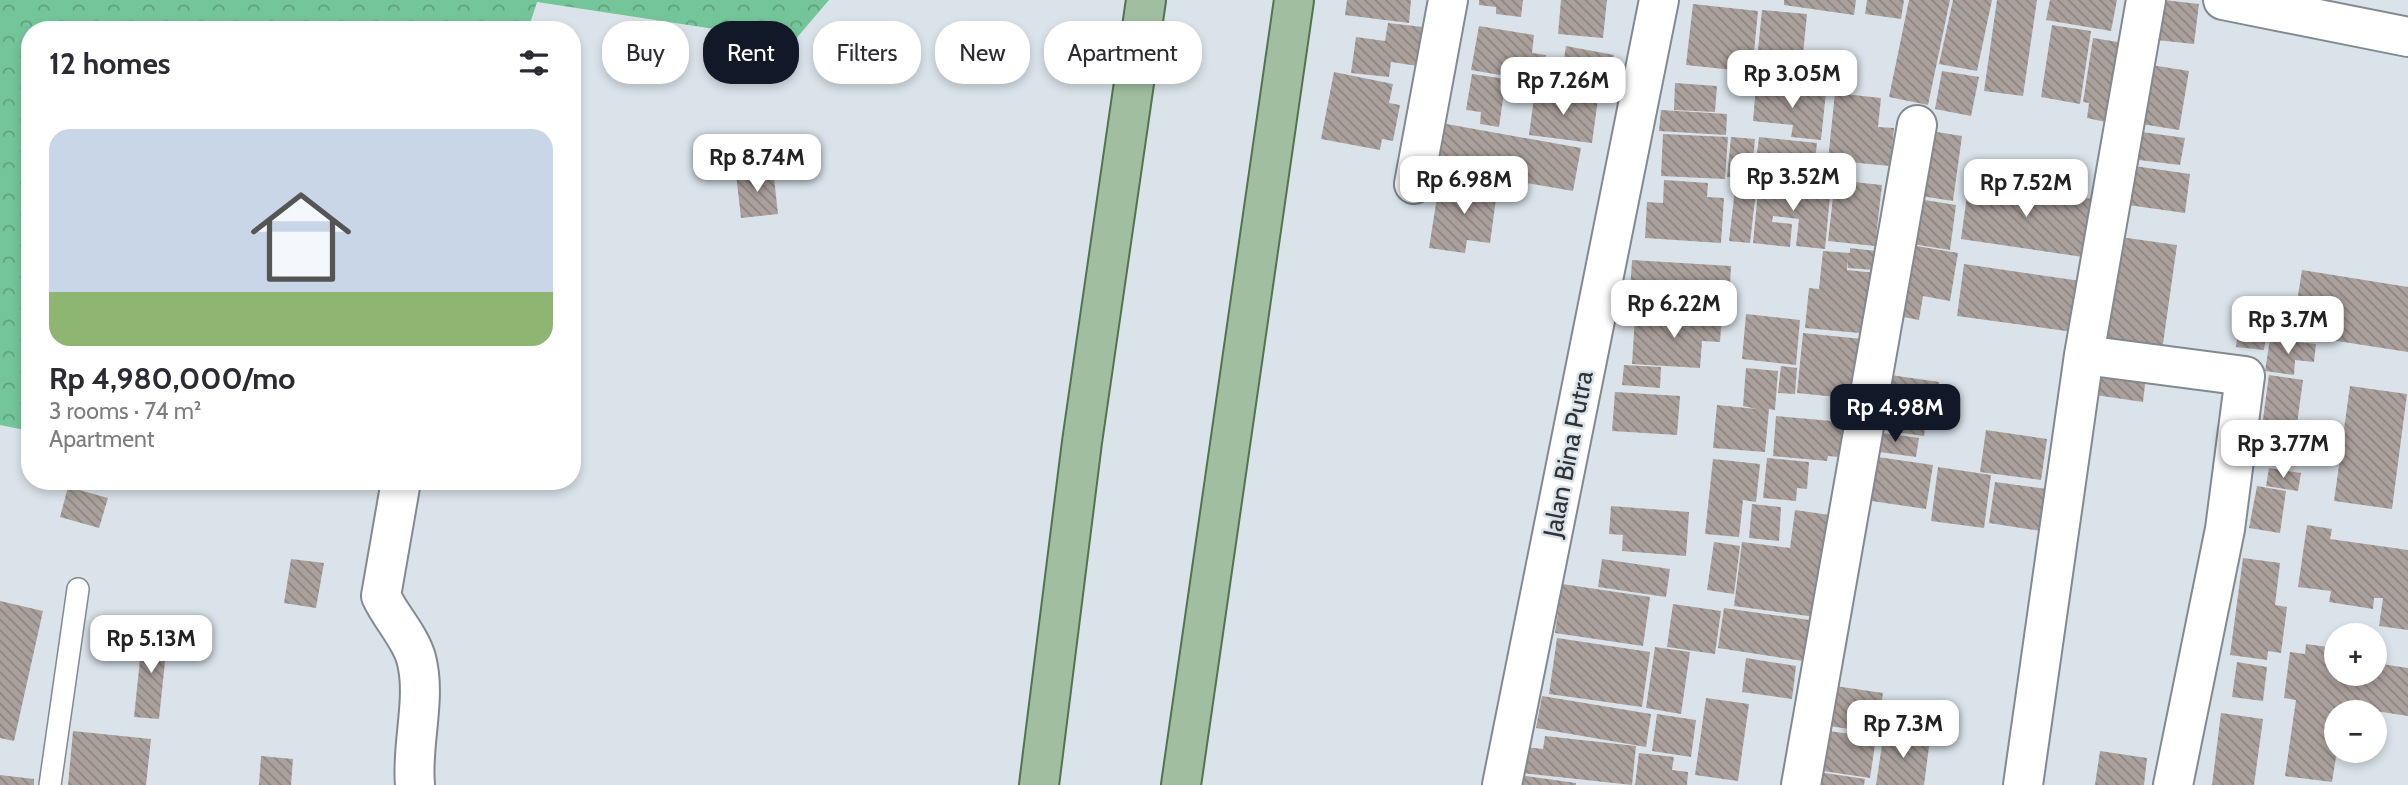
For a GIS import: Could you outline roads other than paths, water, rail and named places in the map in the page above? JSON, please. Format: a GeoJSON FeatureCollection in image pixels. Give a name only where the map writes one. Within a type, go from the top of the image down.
{"type":"FeatureCollection","features":[{"type":"Feature","properties":{"kind":"main road"},"geometry":{"type":"LineString","coordinates":[[1039,785],[1082,442],[1146,0]]}},
{"type":"Feature","properties":{"kind":"main road"},"geometry":{"type":"LineString","coordinates":[[1181,785],[1294,0]]}},
{"type":"Feature","properties":{"kind":"street"},"geometry":{"type":"LineString","coordinates":[[1413,184],[1448,0]]}},
{"type":"Feature","properties":{"kind":"street","name":"Jalan Bina Putra"},"geometry":{"type":"LineString","coordinates":[[1502,785],[1659,0]]}},
{"type":"Feature","properties":{"kind":"street"},"geometry":{"type":"LineString","coordinates":[[2023,785],[2084,355],[2146,0]]}},
{"type":"Feature","properties":{"kind":"street"},"geometry":{"type":"LineString","coordinates":[[2223,0],[2408,37]]}},
{"type":"Feature","properties":{"kind":"street"},"geometry":{"type":"LineString","coordinates":[[1801,785],[1917,125]]}},
{"type":"Feature","properties":{"kind":"street"},"geometry":{"type":"LineString","coordinates":[[2084,355],[2245,376],[2225,529],[2173,785]]}},
{"type":"Feature","properties":{"kind":"street"},"geometry":{"type":"LineString","coordinates":[[399,490],[381,596],[415,656],[418,693],[413,765],[415,785]]}},
{"type":"Feature","properties":{"kind":"lane"},"geometry":{"type":"LineString","coordinates":[[50,785],[78,589]]}}]}
